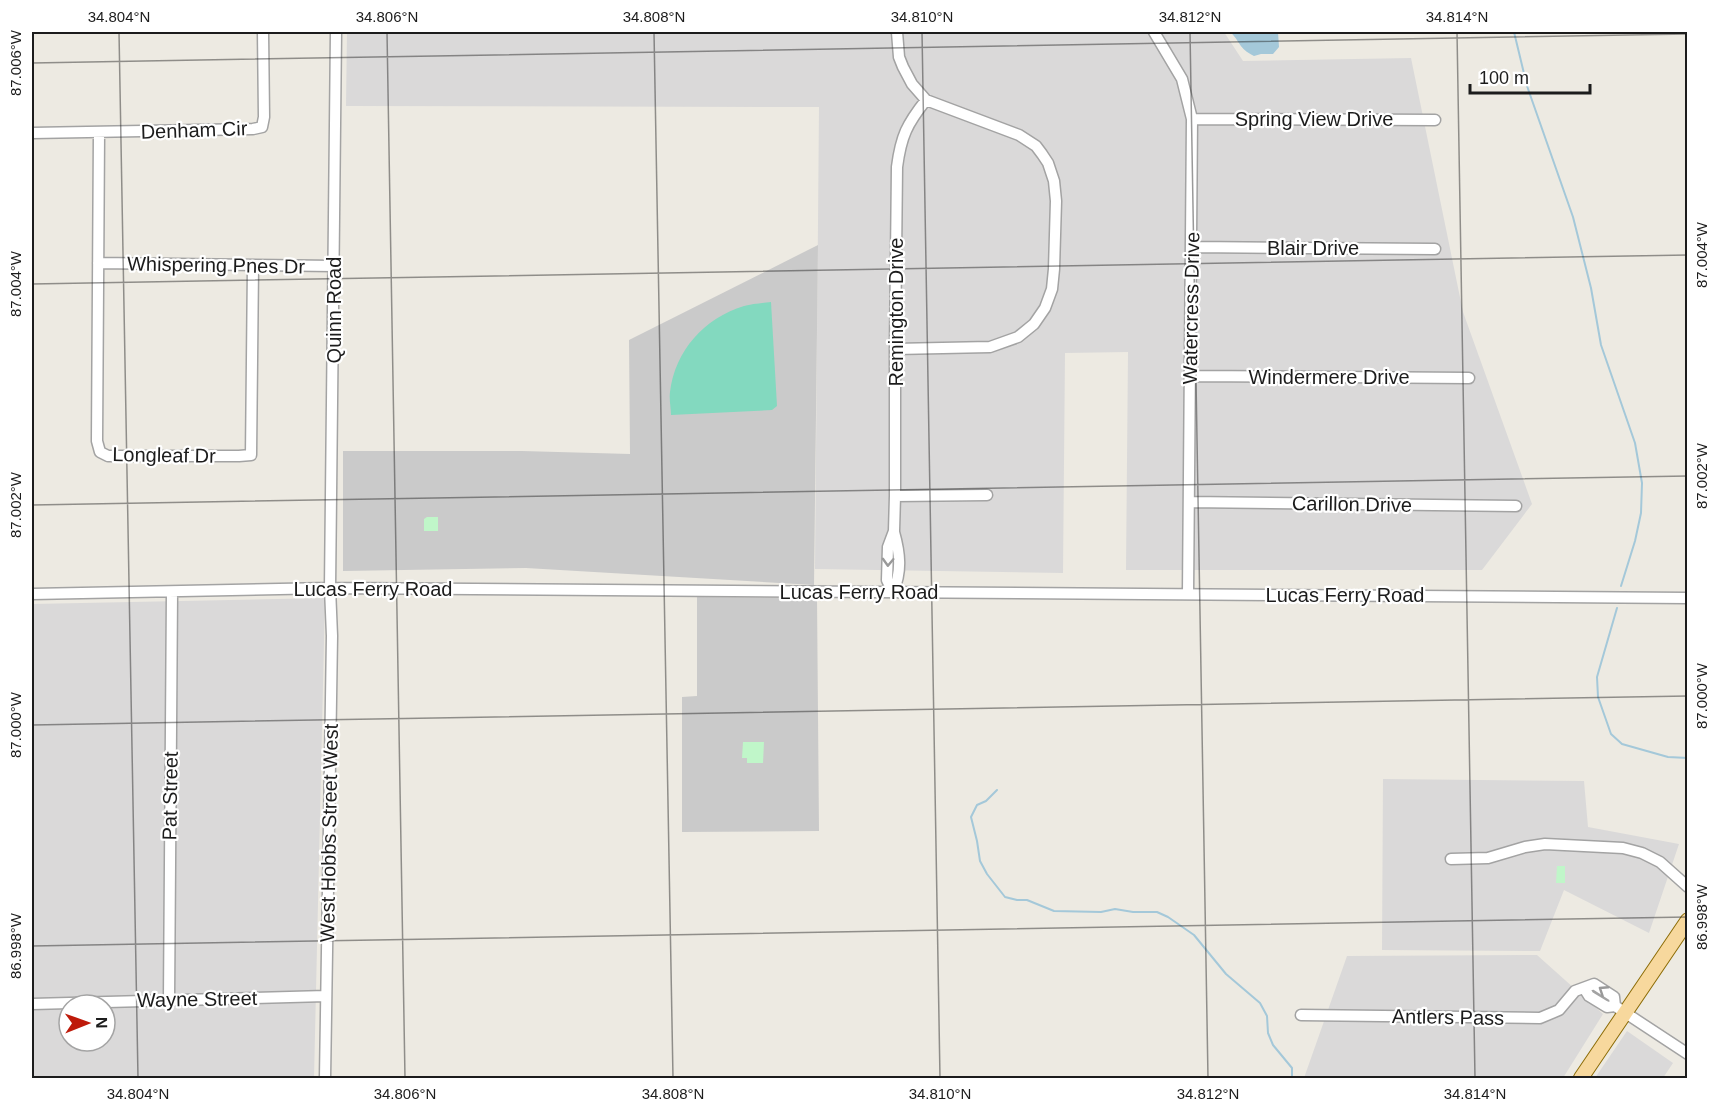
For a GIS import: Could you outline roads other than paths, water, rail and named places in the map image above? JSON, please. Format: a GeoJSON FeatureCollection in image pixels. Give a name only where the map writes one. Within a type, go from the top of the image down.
{"type":"FeatureCollection","features":[{"type":"Feature","properties":{"kind":"main road"},"geometry":{"type":"LineString","coordinates":[[1581,1078],[1620,1009],[1688,920]]}},
{"type":"Feature","properties":{"kind":"street","name":"Denham Cir"},"geometry":{"type":"LineString","coordinates":[[32,133],[262,127],[264,117],[263,32]]}},
{"type":"Feature","properties":{"kind":"street","name":"Quinn Road"},"geometry":{"type":"LineString","coordinates":[[330,588],[336,32]]}},
{"type":"Feature","properties":{"kind":"street"},"geometry":{"type":"LineString","coordinates":[[895,349],[990,347],[1018,337],[1034,324],[1045,308],[1052,289],[1056,201],[1054,182],[1048,163],[1036,146],[1019,135],[926,100],[912,84],[903,67],[899,57],[897,32]]}},
{"type":"Feature","properties":{"kind":"street","name":"Watercress Drive"},"geometry":{"type":"LineString","coordinates":[[1154,32],[1182,79],[1192,119],[1188,594]]}},
{"type":"Feature","properties":{"kind":"street","name":"Remington Drive"},"geometry":{"type":"LineString","coordinates":[[893,592],[900,567],[899,548],[894,531],[897,187],[900,147],[906,128],[926,100]]}},
{"type":"Feature","properties":{"kind":"street","name":"Spring View Drive"},"geometry":{"type":"LineString","coordinates":[[1192,119],[1435,120]]}},
{"type":"Feature","properties":{"kind":"street","name":"Longleaf Dr"},"geometry":{"type":"LineString","coordinates":[[99,133],[97,441],[100,452],[108,456],[251,455],[254,265]]}},
{"type":"Feature","properties":{"kind":"street","name":"Blair Drive"},"geometry":{"type":"LineString","coordinates":[[1192,248],[1435,249]]}},
{"type":"Feature","properties":{"kind":"street","name":"Whispering Pnes Dr"},"geometry":{"type":"LineString","coordinates":[[98,263],[334,266]]}},
{"type":"Feature","properties":{"kind":"street","name":"Windermere Drive"},"geometry":{"type":"LineString","coordinates":[[1190,376],[1468,378]]}},
{"type":"Feature","properties":{"kind":"street"},"geometry":{"type":"LineString","coordinates":[[896,496],[987,495]]}},
{"type":"Feature","properties":{"kind":"street","name":"Carillon Drive"},"geometry":{"type":"LineString","coordinates":[[1189,502],[1516,506]]}},
{"type":"Feature","properties":{"kind":"street","name":"Lucas Ferry Road"},"geometry":{"type":"LineString","coordinates":[[32,594],[330,588],[1688,598]]}},
{"type":"Feature","properties":{"kind":"street","name":"West Hobbs Street West"},"geometry":{"type":"LineString","coordinates":[[325,1078],[332,636],[330,588]]}},
{"type":"Feature","properties":{"kind":"street","name":"Pat Street"},"geometry":{"type":"LineString","coordinates":[[169,999],[172,592]]}},
{"type":"Feature","properties":{"kind":"street"},"geometry":{"type":"LineString","coordinates":[[1451,859],[1488,858],[1525,847],[1545,844],[1623,848],[1642,853],[1660,862],[1688,886]]}},
{"type":"Feature","properties":{"kind":"street","name":"Antlers Pass"},"geometry":{"type":"LineString","coordinates":[[1301,1016],[1540,1018],[1559,1010],[1575,991],[1584,988],[1589,996],[1607,1008],[1620,1009]]}},
{"type":"Feature","properties":{"kind":"street","name":"Wayne Street"},"geometry":{"type":"LineString","coordinates":[[32,1004],[326,996]]}},
{"type":"Feature","properties":{"kind":"street"},"geometry":{"type":"LineString","coordinates":[[1620,1009],[1688,1054]]}},
{"type":"Feature","properties":{"kind":"water"},"geometry":{"type":"Polygon","coordinates":[[[1230,32],[1278,32],[1279,47],[1273,54],[1254,56],[1242,48],[1230,32]]]}},
{"type":"Feature","properties":{"kind":"waterway"},"geometry":{"type":"LineString","coordinates":[[1514,32],[1527,86],[1573,217],[1591,288],[1601,345],[1635,443],[1642,483],[1641,513],[1621,586]]}},
{"type":"Feature","properties":{"kind":"waterway"},"geometry":{"type":"LineString","coordinates":[[1617,608],[1597,677],[1598,697],[1611,734],[1622,744],[1668,757],[1688,758]]}},
{"type":"Feature","properties":{"kind":"waterway"},"geometry":{"type":"LineString","coordinates":[[997,790],[986,801],[977,805],[971,817],[980,861],[1005,897],[1027,900],[1054,911],[1101,912],[1115,909],[1157,912],[1168,917],[1194,935],[1226,974],[1260,1003],[1267,1016],[1268,1033],[1273,1045],[1292,1068],[1292,1078]]}}]}
